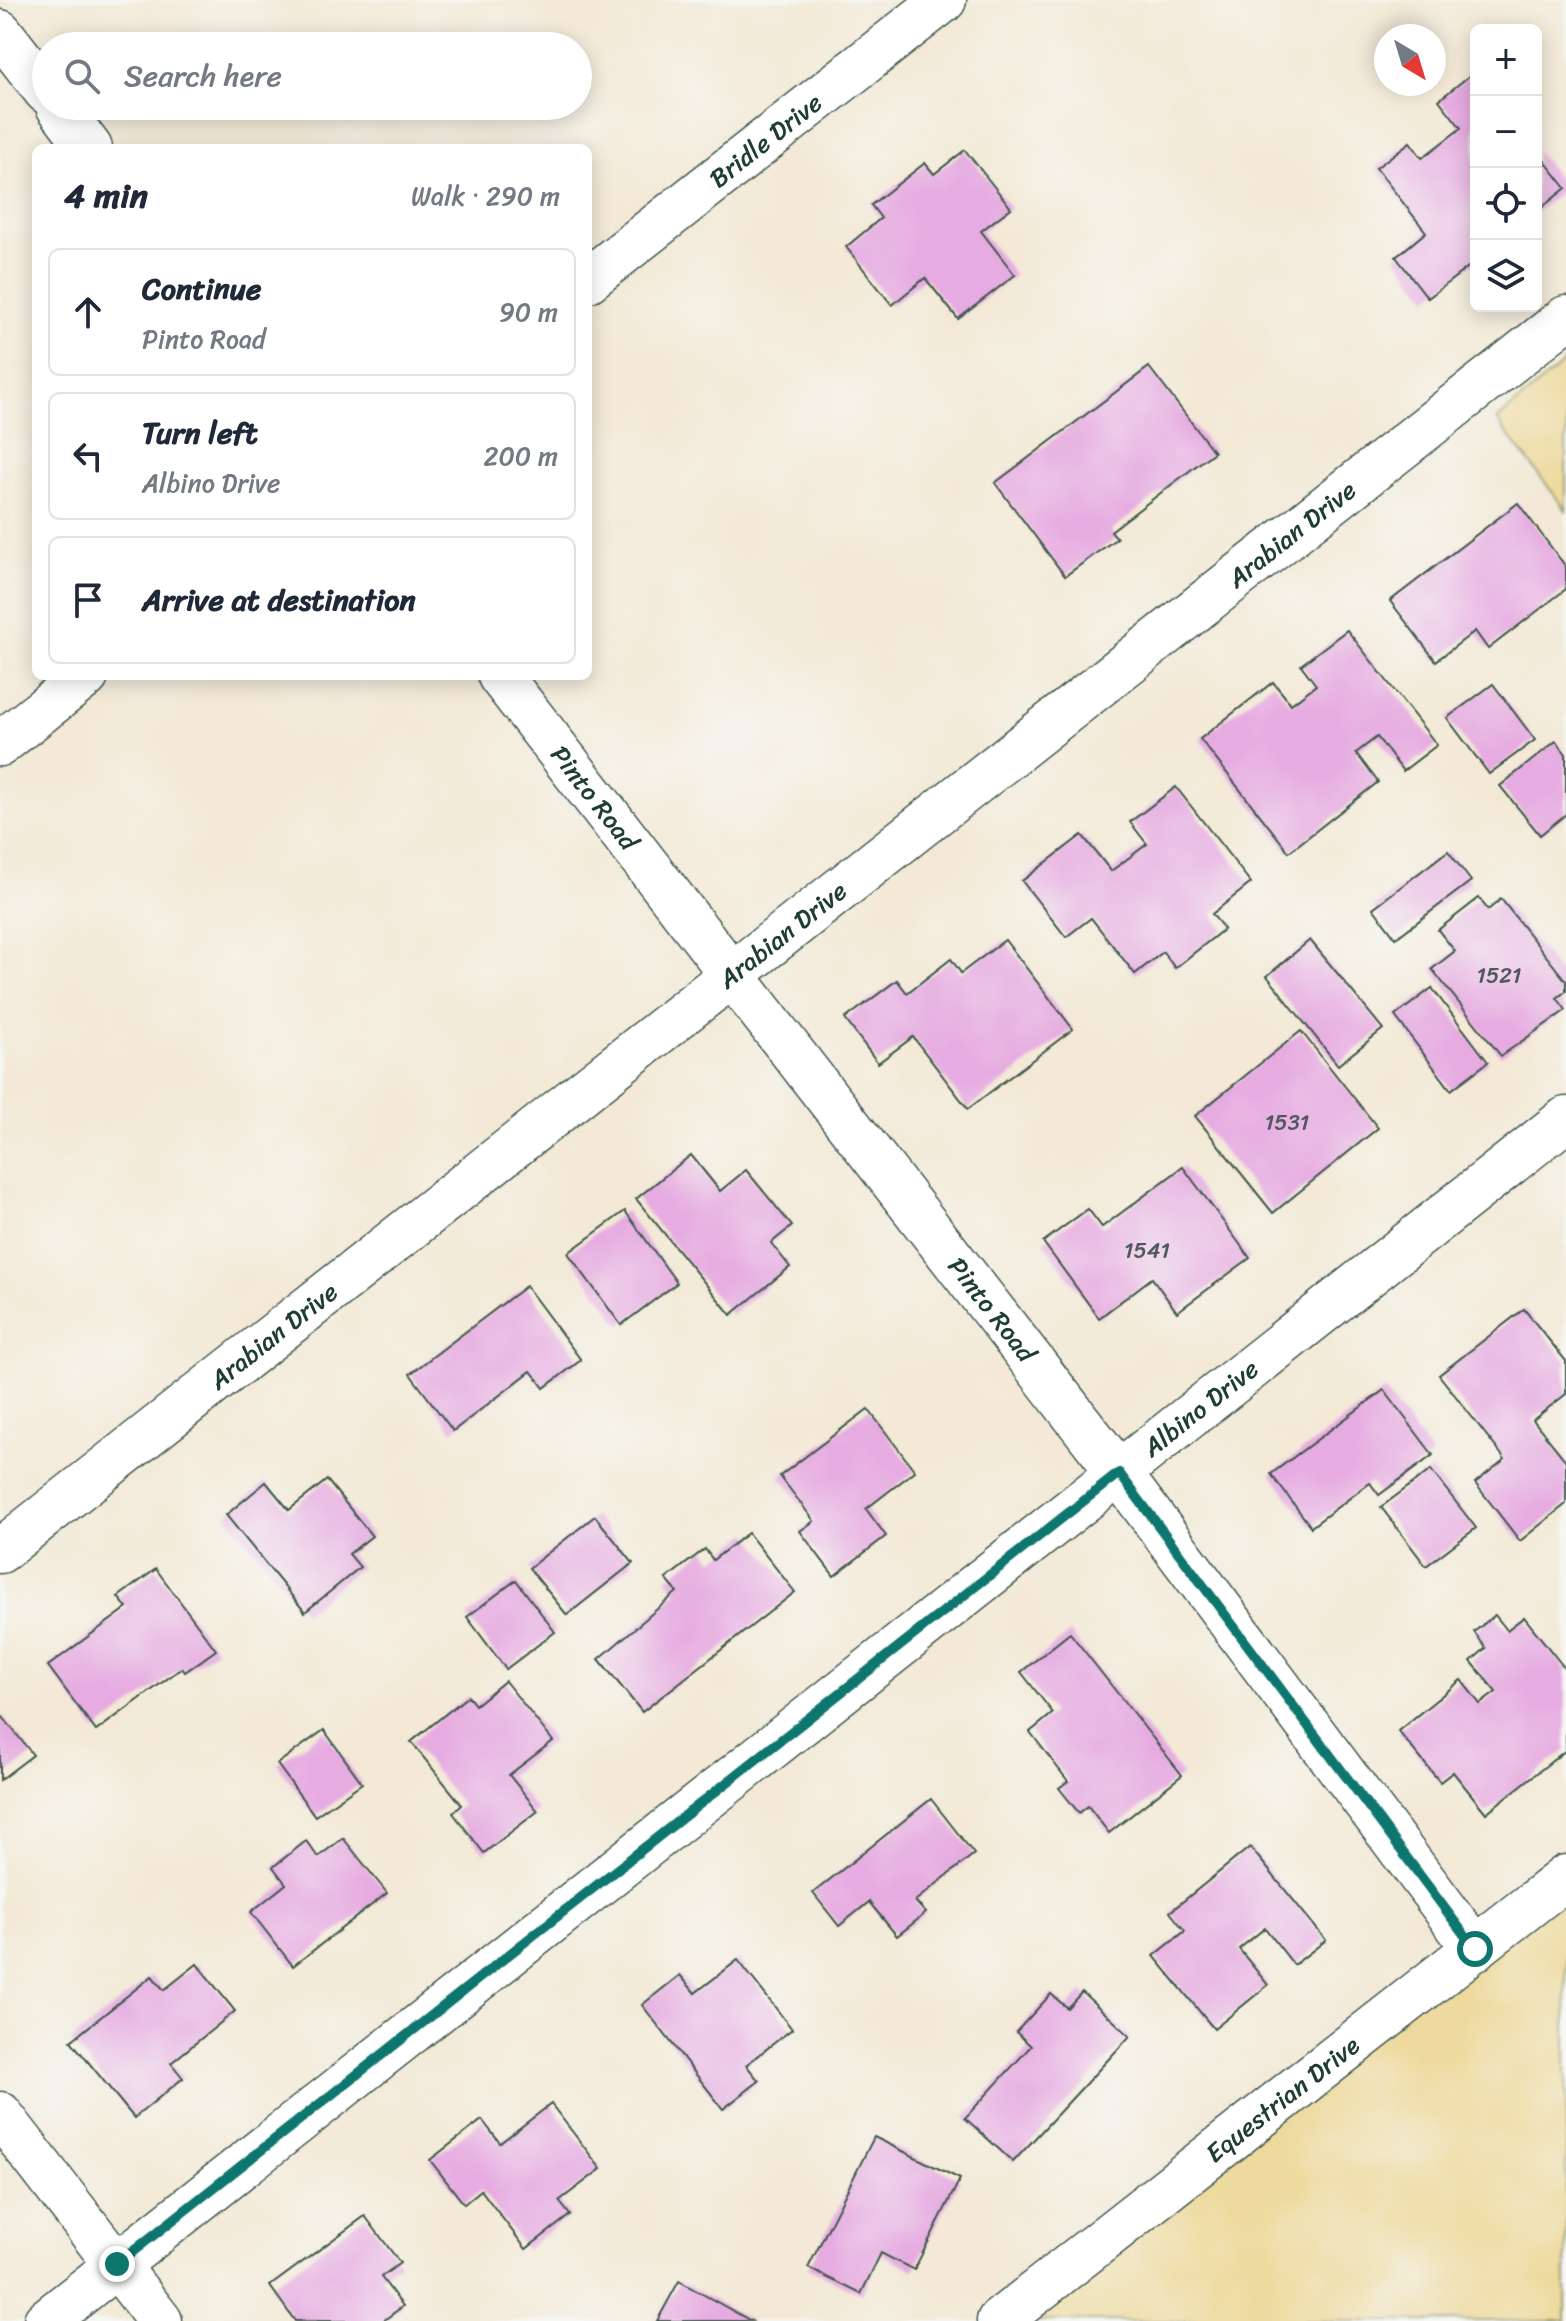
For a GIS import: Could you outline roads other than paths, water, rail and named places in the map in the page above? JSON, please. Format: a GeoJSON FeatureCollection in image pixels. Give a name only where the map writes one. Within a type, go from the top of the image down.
{"type":"FeatureCollection","features":[{"type":"Feature","properties":{"kind":"street","name":"Bridle Drive"},"geometry":{"type":"LineString","coordinates":[[592,277],[944,0]]}},
{"type":"Feature","properties":{"kind":"street"},"geometry":{"type":"LineString","coordinates":[[0,32],[32,73]]}},
{"type":"Feature","properties":{"kind":"street"},"geometry":{"type":"LineString","coordinates":[[69,120],[87,144]]}},
{"type":"Feature","properties":{"kind":"street","name":"Arabian Drive"},"geometry":{"type":"LineString","coordinates":[[0,1551],[1566,318]]}},
{"type":"Feature","properties":{"kind":"street"},"geometry":{"type":"LineString","coordinates":[[0,744],[81,680]]}},
{"type":"Feature","properties":{"kind":"street","name":"Pinto Road"},"geometry":{"type":"LineString","coordinates":[[503,680],[1119,1473],[1475,1949]]}},
{"type":"Feature","properties":{"kind":"street","name":"Albino Drive"},"geometry":{"type":"LineString","coordinates":[[46,2321],[1566,1119]]}},
{"type":"Feature","properties":{"kind":"street","name":"Equestrian Drive"},"geometry":{"type":"LineString","coordinates":[[999,2321],[1566,1877]]}},
{"type":"Feature","properties":{"kind":"street"},"geometry":{"type":"LineString","coordinates":[[0,2114],[160,2321]]}}]}
